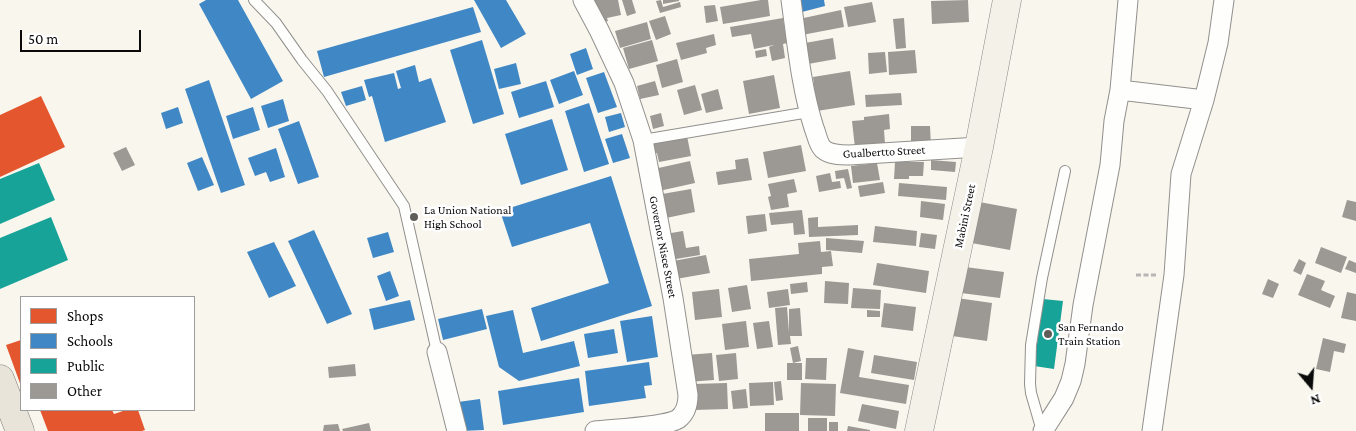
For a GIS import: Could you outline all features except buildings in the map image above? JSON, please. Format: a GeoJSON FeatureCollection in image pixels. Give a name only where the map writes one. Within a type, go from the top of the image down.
{"type":"FeatureCollection","features":[{"type":"Feature","properties":{"kind":"main road","name":"Mabini Street"},"geometry":{"type":"LineString","coordinates":[[919,431],[979,147],[1007,0]]}},
{"type":"Feature","properties":{"kind":"main road"},"geometry":{"type":"LineString","coordinates":[[0,379],[20,431]]}},
{"type":"Feature","properties":{"kind":"street","name":"Governor Nisce Street"},"geometry":{"type":"LineString","coordinates":[[583,0],[624,83],[643,140],[673,298],[688,395],[688,405],[684,412],[677,419],[668,423],[595,431]]}},
{"type":"Feature","properties":{"kind":"street","name":"Gualbertto Street"},"geometry":{"type":"LineString","coordinates":[[791,0],[809,112],[822,148],[828,153],[849,155],[979,147]]}},
{"type":"Feature","properties":{"kind":"street"},"geometry":{"type":"LineString","coordinates":[[1043,431],[1064,398],[1075,364],[1110,165],[1114,120],[1120,90],[1128,0]]}},
{"type":"Feature","properties":{"kind":"street"},"geometry":{"type":"LineString","coordinates":[[1152,431],[1174,275],[1181,174],[1204,100],[1218,43],[1224,0]]}},
{"type":"Feature","properties":{"kind":"street"},"geometry":{"type":"LineString","coordinates":[[1120,90],[1204,100]]}},
{"type":"Feature","properties":{"kind":"street"},"geometry":{"type":"LineString","coordinates":[[437,352],[456,431]]}},
{"type":"Feature","properties":{"kind":"lane"},"geometry":{"type":"LineString","coordinates":[[254,0],[276,23],[327,91],[404,206],[437,352]]}},
{"type":"Feature","properties":{"kind":"lane"},"geometry":{"type":"LineString","coordinates":[[643,140],[809,112]]}},
{"type":"Feature","properties":{"kind":"lane"},"geometry":{"type":"LineString","coordinates":[[1043,431],[1031,393],[1031,345],[1042,278],[1065,171]]}},
{"type":"Feature","properties":{"kind":"path"},"geometry":{"type":"LineString","coordinates":[[1136,275],[1174,275]]}},
{"type":"Feature","properties":{"kind":"place","name":"La Union National High School"},"geometry":{"type":"Point","coordinates":[414,217]}},
{"type":"Feature","properties":{"kind":"place","name":"San Fernando Train Station"},"geometry":{"type":"Point","coordinates":[1048,334]}}]}
